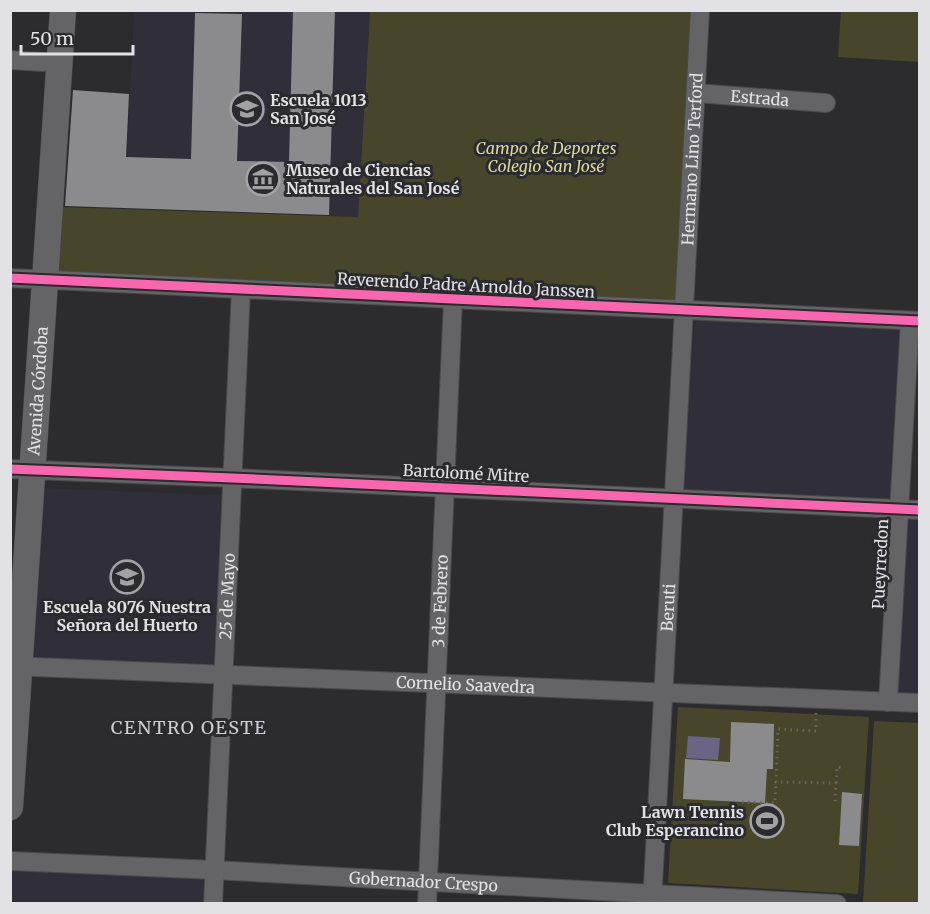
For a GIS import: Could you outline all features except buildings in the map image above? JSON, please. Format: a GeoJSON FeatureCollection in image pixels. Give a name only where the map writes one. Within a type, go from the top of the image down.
{"type":"FeatureCollection","features":[{"type":"Feature","properties":{"kind":"main road","name":"Avenida Córdoba"},"geometry":{"type":"LineString","coordinates":[[10,807],[28,279],[46,10]]}},
{"type":"Feature","properties":{"kind":"main road","name":"Avenida Córdoba"},"geometry":{"type":"LineString","coordinates":[[28,279],[63,10]]}},
{"type":"Feature","properties":{"kind":"main road","name":"Avenida Córdoba"},"geometry":{"type":"LineString","coordinates":[[10,584],[21,470]]}},
{"type":"Feature","properties":{"kind":"street","name":"Hermano Lino Terford"},"geometry":{"type":"LineString","coordinates":[[684,310],[700,10]]}},
{"type":"Feature","properties":{"kind":"street"},"geometry":{"type":"LineString","coordinates":[[10,60],[43,62]]}},
{"type":"Feature","properties":{"kind":"street","name":"Estrada"},"geometry":{"type":"LineString","coordinates":[[696,93],[826,103]]}},
{"type":"Feature","properties":{"kind":"street","name":"Reverendo Padre Arnoldo Janssen"},"geometry":{"type":"LineString","coordinates":[[28,279],[915,321]]}},
{"type":"Feature","properties":{"kind":"street","name":"25 de Mayo"},"geometry":{"type":"LineString","coordinates":[[213,903],[241,289]]}},
{"type":"Feature","properties":{"kind":"street","name":"3 de Febrero"},"geometry":{"type":"LineString","coordinates":[[427,903],[453,299]]}},
{"type":"Feature","properties":{"kind":"street","name":"Beruti"},"geometry":{"type":"LineString","coordinates":[[652,898],[684,310]]}},
{"type":"Feature","properties":{"kind":"street","name":"Pueyrredon"},"geometry":{"type":"LineString","coordinates":[[888,702],[898,509],[915,321]]}},
{"type":"Feature","properties":{"kind":"street","name":"Bartolomé Mitre"},"geometry":{"type":"LineString","coordinates":[[21,470],[445,487],[920,510]]}},
{"type":"Feature","properties":{"kind":"street","name":"Cornelio Saavedra"},"geometry":{"type":"LineString","coordinates":[[15,666],[920,703]]}},
{"type":"Feature","properties":{"kind":"street","name":"Gobernador Crespo"},"geometry":{"type":"LineString","coordinates":[[10,861],[428,881],[652,898],[837,903]]}},
{"type":"Feature","properties":{"kind":"path"},"geometry":{"type":"LineString","coordinates":[[742,802],[775,803],[778,729],[816,731],[816,699]]}},
{"type":"Feature","properties":{"kind":"path"},"geometry":{"type":"LineString","coordinates":[[835,801],[837,767],[844,768]]}},
{"type":"Feature","properties":{"kind":"path"},"geometry":{"type":"LineString","coordinates":[[776,782],[836,783]]}},
{"type":"Feature","properties":{"kind":"shaded area","name":"Escuela 1013 San José"},"geometry":{"type":"Polygon","coordinates":[[[134,11],[370,11],[358,217],[124,208],[134,11]]]}},
{"type":"Feature","properties":{"kind":"shaded area"},"geometry":{"type":"Polygon","coordinates":[[[695,318],[901,327],[890,499],[682,490],[695,318]]]}},
{"type":"Feature","properties":{"kind":"shaded area","name":"Escuela 8076 Nuestra Señora del Huerto"},"geometry":{"type":"Polygon","coordinates":[[[44,488],[221,495],[214,664],[32,658],[44,488]]]}},
{"type":"Feature","properties":{"kind":"shaded area"},"geometry":{"type":"Polygon","coordinates":[[[904,519],[919,519],[919,693],[895,692],[904,519]]]}},
{"type":"Feature","properties":{"kind":"shaded area"},"geometry":{"type":"Polygon","coordinates":[[[688,736],[720,738],[718,760],[686,758],[688,736]]]}},
{"type":"Feature","properties":{"kind":"shaded area"},"geometry":{"type":"Polygon","coordinates":[[[11,860],[214,870],[213,903],[11,904],[11,860]]]}},
{"type":"Feature","properties":{"kind":"green space","name":"Campo de Deportes Colegio San José"},"geometry":{"type":"Polygon","coordinates":[[[370,11],[700,11],[684,310],[55,280],[60,207],[358,217],[370,11]]]}},
{"type":"Feature","properties":{"kind":"green space"},"geometry":{"type":"Polygon","coordinates":[[[841,11],[919,11],[919,62],[838,57],[841,11]]]}},
{"type":"Feature","properties":{"kind":"green space","name":"Lawn Tennis Club Esperancino"},"geometry":{"type":"Polygon","coordinates":[[[678,707],[869,717],[858,894],[668,883],[678,707]]]}},
{"type":"Feature","properties":{"kind":"green space"},"geometry":{"type":"Polygon","coordinates":[[[874,721],[919,723],[919,903],[863,903],[874,721]]]}},
{"type":"Feature","properties":{"kind":"cycle path"},"geometry":{"type":"LineString","coordinates":[[10,278],[920,321]]}},
{"type":"Feature","properties":{"kind":"cycle path"},"geometry":{"type":"LineString","coordinates":[[10,469],[920,510]]}},
{"type":"Feature","properties":{"kind":"place","name":"Escuela 1013 San José"},"geometry":{"type":"Point","coordinates":[247,109]}},
{"type":"Feature","properties":{"kind":"place","name":"Museo de Ciencias Naturales del San José"},"geometry":{"type":"Point","coordinates":[263,179]}},
{"type":"Feature","properties":{"kind":"place","name":"Escuela 8076 Nuestra Señora del Huerto"},"geometry":{"type":"Point","coordinates":[127,577]}},
{"type":"Feature","properties":{"kind":"place","name":"Lawn Tennis Club Esperancino"},"geometry":{"type":"Point","coordinates":[767,821]}},
{"type":"Feature","properties":{"kind":"district","name":"CENTRO OESTE"},"geometry":{"type":"Point","coordinates":[189,728]}}]}
